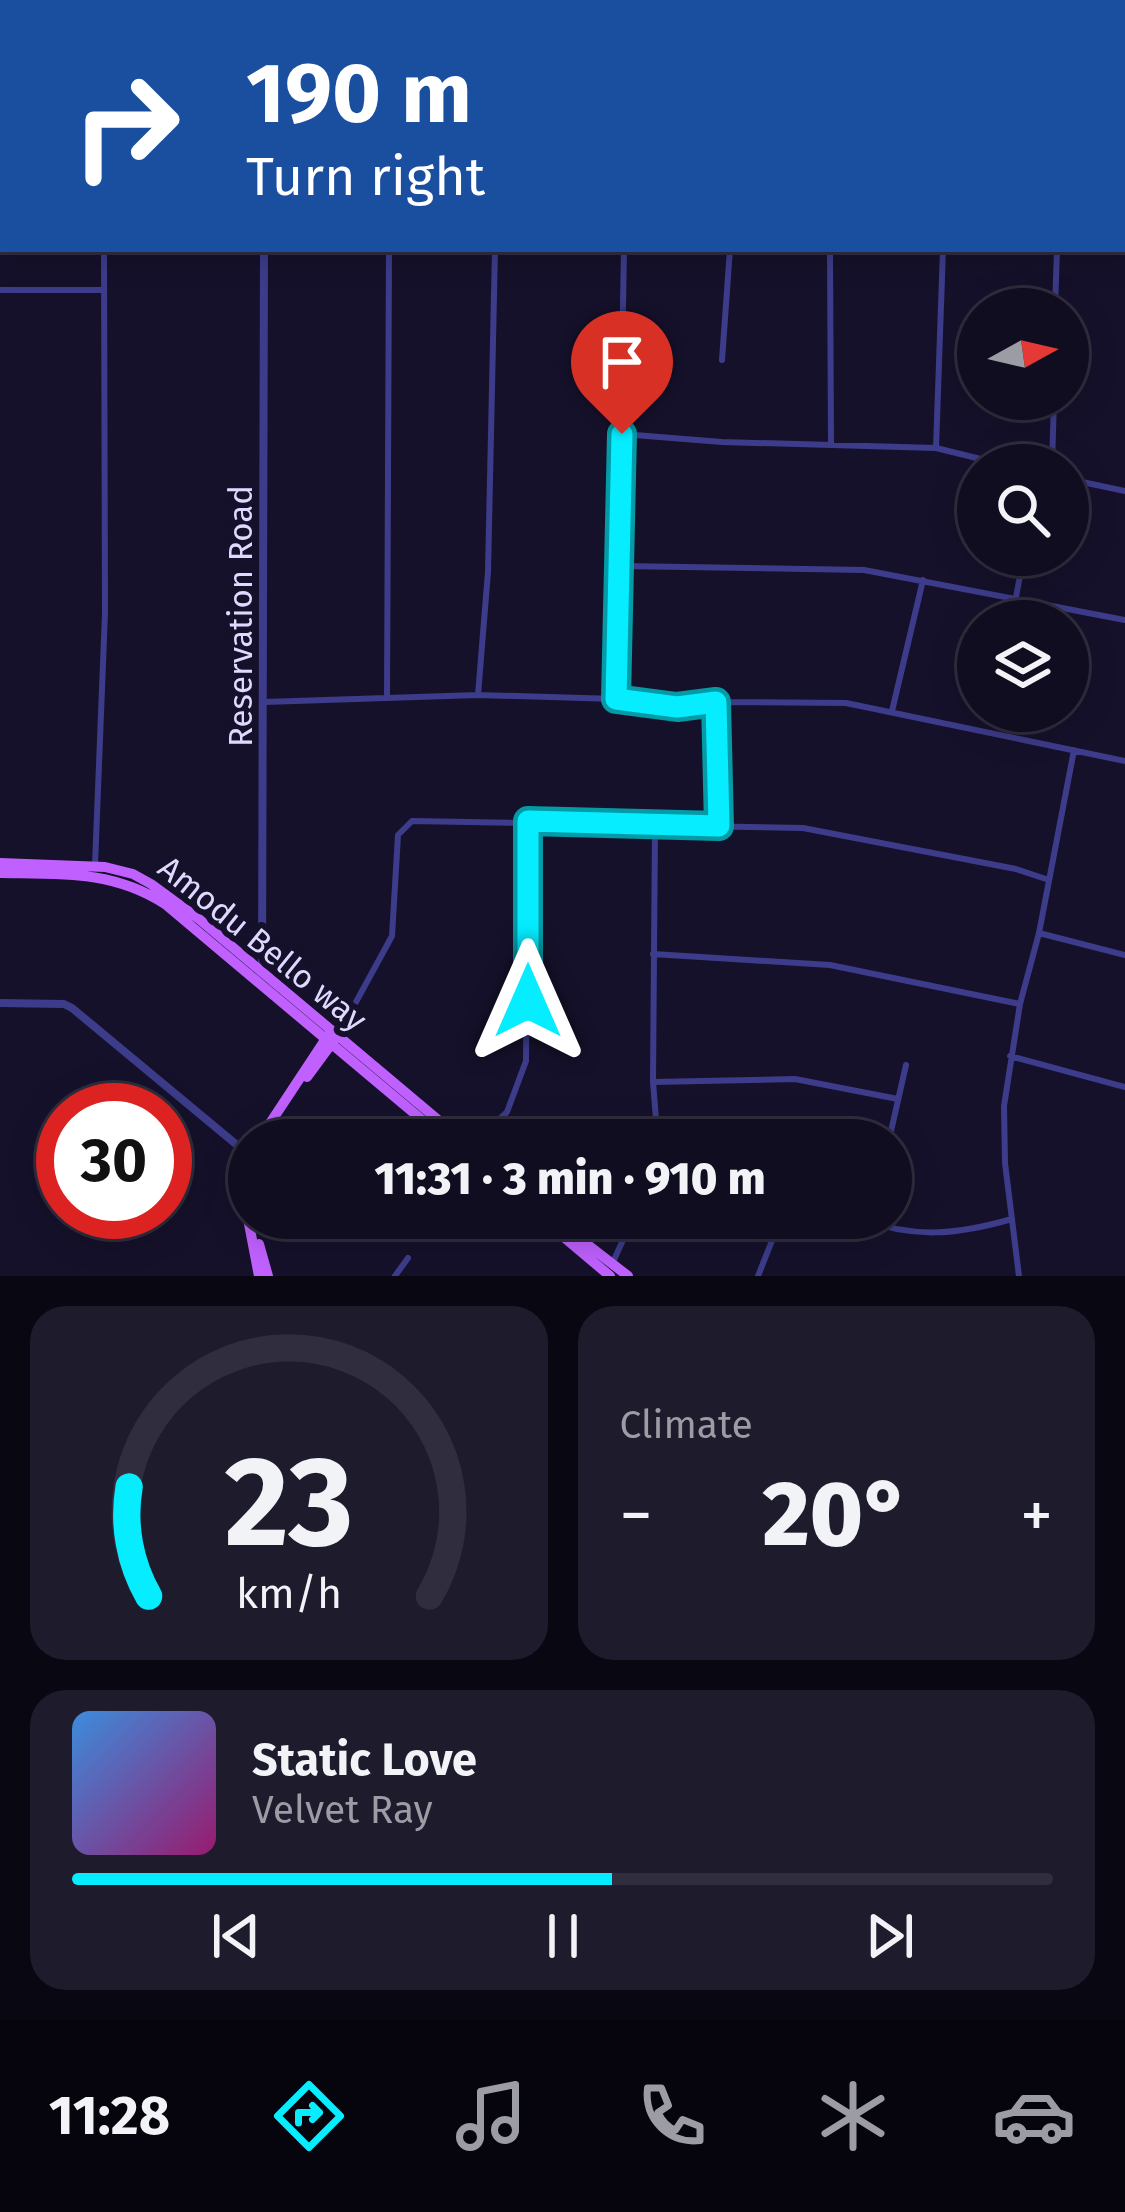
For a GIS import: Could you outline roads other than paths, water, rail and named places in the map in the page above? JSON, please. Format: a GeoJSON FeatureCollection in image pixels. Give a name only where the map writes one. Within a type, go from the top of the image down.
{"type":"FeatureCollection","features":[{"type":"Feature","properties":{"kind":"main road","name":"Amodu Bello way"},"geometry":{"type":"LineString","coordinates":[[0,863],[95,866],[133,874],[152,884],[260,978]]}},
{"type":"Feature","properties":{"kind":"main road","name":"Amodu Bello way"},"geometry":{"type":"LineString","coordinates":[[0,873],[91,874],[143,889],[436,1119]]}},
{"type":"Feature","properties":{"kind":"main road","name":"Amodu Bello way"},"geometry":{"type":"LineString","coordinates":[[333,1036],[423,1119]]}},
{"type":"Feature","properties":{"kind":"main road"},"geometry":{"type":"LineString","coordinates":[[276,1119],[333,1036]]}},
{"type":"Feature","properties":{"kind":"main road"},"geometry":{"type":"LineString","coordinates":[[254,1239],[263,1276]]}},
{"type":"Feature","properties":{"kind":"main road"},"geometry":{"type":"LineString","coordinates":[[257,1239],[263,1276]]}},
{"type":"Feature","properties":{"kind":"main road"},"geometry":{"type":"LineString","coordinates":[[569,1239],[611,1271],[628,1276]]}},
{"type":"Feature","properties":{"kind":"main road"},"geometry":{"type":"LineString","coordinates":[[577,1239],[611,1271]]}},
{"type":"Feature","properties":{"kind":"street"},"geometry":{"type":"LineString","coordinates":[[95,866],[105,613],[104,252]]}},
{"type":"Feature","properties":{"kind":"street","name":"Reservation Road"},"geometry":{"type":"LineString","coordinates":[[260,978],[264,252]]}},
{"type":"Feature","properties":{"kind":"street"},"geometry":{"type":"LineString","coordinates":[[387,698],[389,252]]}},
{"type":"Feature","properties":{"kind":"street"},"geometry":{"type":"LineString","coordinates":[[478,695],[488,572],[495,252]]}},
{"type":"Feature","properties":{"kind":"street"},"geometry":{"type":"LineString","coordinates":[[616,699],[625,252]]}},
{"type":"Feature","properties":{"kind":"street"},"geometry":{"type":"LineString","coordinates":[[722,360],[730,252]]}},
{"type":"Feature","properties":{"kind":"street"},"geometry":{"type":"LineString","coordinates":[[830,252],[831,443]]}},
{"type":"Feature","properties":{"kind":"street"},"geometry":{"type":"LineString","coordinates":[[936,448],[943,252]]}},
{"type":"Feature","properties":{"kind":"street"},"geometry":{"type":"LineString","coordinates":[[1056,288],[1057,252]]}},
{"type":"Feature","properties":{"kind":"street"},"geometry":{"type":"LineString","coordinates":[[0,290],[104,290]]}},
{"type":"Feature","properties":{"kind":"street"},"geometry":{"type":"LineString","coordinates":[[622,434],[936,448],[957,453]]}},
{"type":"Feature","properties":{"kind":"street"},"geometry":{"type":"LineString","coordinates":[[1089,483],[1125,491]]}},
{"type":"Feature","properties":{"kind":"street"},"geometry":{"type":"LineString","coordinates":[[621,566],[864,570],[1125,620]]}},
{"type":"Feature","properties":{"kind":"street"},"geometry":{"type":"LineString","coordinates":[[1016,597],[1020,576]]}},
{"type":"Feature","properties":{"kind":"street"},"geometry":{"type":"LineString","coordinates":[[892,711],[923,579]]}},
{"type":"Feature","properties":{"kind":"street"},"geometry":{"type":"LineString","coordinates":[[264,702],[478,695],[616,699],[677,707],[716,702],[846,704],[1125,761]]}},
{"type":"Feature","properties":{"kind":"street"},"geometry":{"type":"LineString","coordinates":[[716,702],[719,826]]}},
{"type":"Feature","properties":{"kind":"street"},"geometry":{"type":"LineString","coordinates":[[1019,1276],[1004,1106],[1020,1004],[1075,750]]}},
{"type":"Feature","properties":{"kind":"street"},"geometry":{"type":"LineString","coordinates":[[333,1036],[392,937],[401,828],[419,820],[831,831],[1049,880]]}},
{"type":"Feature","properties":{"kind":"street"},"geometry":{"type":"LineString","coordinates":[[500,1119],[507,1112],[526,1061],[528,821]]}},
{"type":"Feature","properties":{"kind":"street"},"geometry":{"type":"LineString","coordinates":[[655,827],[652,1082],[656,1119]]}},
{"type":"Feature","properties":{"kind":"street"},"geometry":{"type":"LineString","coordinates":[[1039,933],[1124,955],[1125,941]]}},
{"type":"Feature","properties":{"kind":"street"},"geometry":{"type":"LineString","coordinates":[[652,954],[830,965],[1020,1004]]}},
{"type":"Feature","properties":{"kind":"street"},"geometry":{"type":"LineString","coordinates":[[0,1004],[72,1008],[228,1138]]}},
{"type":"Feature","properties":{"kind":"street"},"geometry":{"type":"LineString","coordinates":[[1010,1056],[1125,1087]]}},
{"type":"Feature","properties":{"kind":"street"},"geometry":{"type":"LineString","coordinates":[[894,1119],[906,1065]]}},
{"type":"Feature","properties":{"kind":"street"},"geometry":{"type":"LineString","coordinates":[[652,1082],[795,1079],[898,1099]]}},
{"type":"Feature","properties":{"kind":"street"},"geometry":{"type":"LineString","coordinates":[[912,1234],[939,1235],[1012,1219]]}},
{"type":"Feature","properties":{"kind":"street"},"geometry":{"type":"LineString","coordinates":[[611,1271],[624,1239]]}},
{"type":"Feature","properties":{"kind":"street"},"geometry":{"type":"LineString","coordinates":[[758,1276],[773,1239]]}},
{"type":"Feature","properties":{"kind":"street"},"geometry":{"type":"LineString","coordinates":[[395,1276],[408,1258]]}}]}
